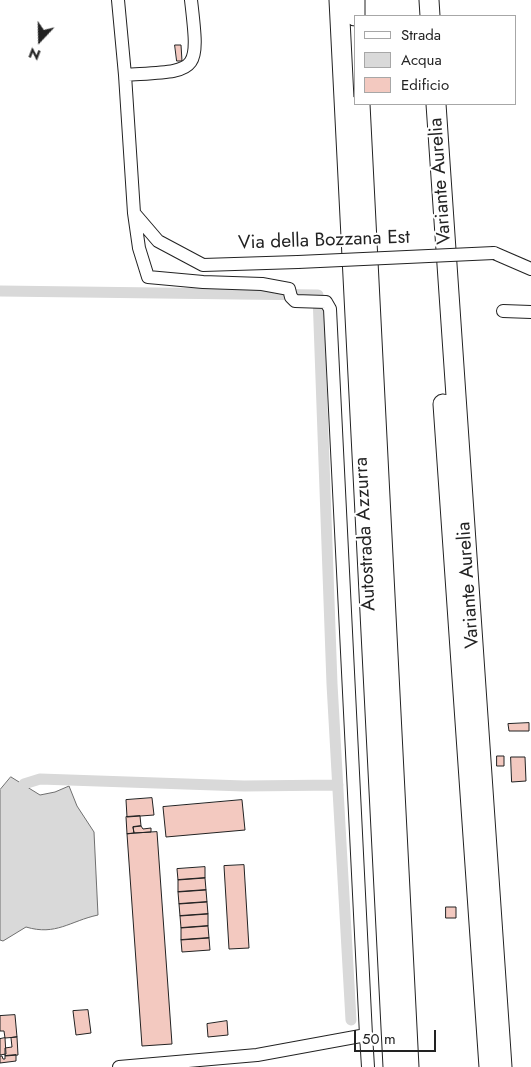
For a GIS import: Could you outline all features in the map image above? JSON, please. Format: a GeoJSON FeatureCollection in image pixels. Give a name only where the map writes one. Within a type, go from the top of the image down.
{"type":"FeatureCollection","features":[{"type":"Feature","properties":{"kind":"highway","name":"Autostrada Azzurra"},"geometry":{"type":"LineString","coordinates":[[339,0],[393,1067]]}},
{"type":"Feature","properties":{"kind":"highway"},"geometry":{"type":"LineString","coordinates":[[355,0],[355,15]]}},
{"type":"Feature","properties":{"kind":"highway"},"geometry":{"type":"LineString","coordinates":[[416,0],[418,15]]}},
{"type":"Feature","properties":{"kind":"highway"},"geometry":{"type":"LineString","coordinates":[[429,0],[430,15]]}},
{"type":"Feature","properties":{"kind":"highway","name":"Autostrada Azzurra"},"geometry":{"type":"LineString","coordinates":[[360,105],[409,1067]]}},
{"type":"Feature","properties":{"kind":"highway","name":"Variante Aurelia"},"geometry":{"type":"LineString","coordinates":[[423,105],[488,1067]]}},
{"type":"Feature","properties":{"kind":"highway","name":"Variante Aurelia"},"geometry":{"type":"LineString","coordinates":[[436,105],[502,1067]]}},
{"type":"Feature","properties":{"kind":"street"},"geometry":{"type":"LineString","coordinates":[[118,0],[134,213],[138,248],[148,277],[203,282],[262,284],[290,293],[295,300],[319,302],[330,310],[368,1067]]}},
{"type":"Feature","properties":{"kind":"street"},"geometry":{"type":"LineString","coordinates":[[125,75],[179,71],[189,66],[196,50],[191,0]]}},
{"type":"Feature","properties":{"kind":"street","name":"Via della Bozzana Est"},"geometry":{"type":"LineString","coordinates":[[134,213],[158,241],[203,265],[494,253],[531,269]]}},
{"type":"Feature","properties":{"kind":"street"},"geometry":{"type":"LineString","coordinates":[[504,311],[531,312]]}},
{"type":"Feature","properties":{"kind":"street"},"geometry":{"type":"LineString","coordinates":[[119,1067],[257,1055],[366,1036]]}},
{"type":"Feature","properties":{"kind":"water"},"geometry":{"type":"Polygon","coordinates":[[[11,777],[40,795],[55,792],[69,786],[77,806],[94,832],[98,915],[55,929],[46,930],[26,927],[3,941],[0,940],[0,790],[11,777]]]}},
{"type":"Feature","properties":{"kind":"building"},"geometry":{"type":"Polygon","coordinates":[[[175,45],[181,45],[182,61],[177,61],[175,45]]]}},
{"type":"Feature","properties":{"kind":"building"},"geometry":{"type":"Polygon","coordinates":[[[529,723],[529,731],[509,731],[508,724],[529,723]]]}},
{"type":"Feature","properties":{"kind":"building"},"geometry":{"type":"Polygon","coordinates":[[[497,756],[504,756],[504,766],[497,766],[497,756]]]}},
{"type":"Feature","properties":{"kind":"building"},"geometry":{"type":"Polygon","coordinates":[[[511,757],[525,757],[526,781],[512,782],[511,757]]]}},
{"type":"Feature","properties":{"kind":"building"},"geometry":{"type":"Polygon","coordinates":[[[152,798],[154,815],[127,817],[126,800],[152,798]]]}},
{"type":"Feature","properties":{"kind":"building"},"geometry":{"type":"Polygon","coordinates":[[[242,800],[245,830],[166,837],[163,807],[242,800]]]}},
{"type":"Feature","properties":{"kind":"building"},"geometry":{"type":"Polygon","coordinates":[[[140,816],[141,826],[133,827],[134,833],[127,834],[126,817],[140,816]]]}},
{"type":"Feature","properties":{"kind":"building"},"geometry":{"type":"Polygon","coordinates":[[[141,826],[143,829],[151,828],[151,832],[134,833],[133,827],[141,826]]]}},
{"type":"Feature","properties":{"kind":"building"},"geometry":{"type":"Polygon","coordinates":[[[157,832],[172,1044],[142,1046],[127,834],[157,832]]]}},
{"type":"Feature","properties":{"kind":"building"},"geometry":{"type":"Polygon","coordinates":[[[244,865],[249,948],[229,949],[224,866],[244,865]]]}},
{"type":"Feature","properties":{"kind":"building"},"geometry":{"type":"Polygon","coordinates":[[[205,867],[205,878],[178,880],[177,869],[205,867]]]}},
{"type":"Feature","properties":{"kind":"building"},"geometry":{"type":"Polygon","coordinates":[[[205,878],[206,890],[178,892],[178,880],[205,878]]]}},
{"type":"Feature","properties":{"kind":"building"},"geometry":{"type":"Polygon","coordinates":[[[206,890],[207,902],[179,904],[178,892],[206,890]]]}},
{"type":"Feature","properties":{"kind":"building"},"geometry":{"type":"Polygon","coordinates":[[[207,902],[208,914],[180,916],[179,904],[207,902]]]}},
{"type":"Feature","properties":{"kind":"building"},"geometry":{"type":"Polygon","coordinates":[[[446,907],[456,907],[456,918],[446,918],[446,907]]]}},
{"type":"Feature","properties":{"kind":"building"},"geometry":{"type":"Polygon","coordinates":[[[208,914],[208,926],[181,928],[180,916],[208,914]]]}},
{"type":"Feature","properties":{"kind":"building"},"geometry":{"type":"Polygon","coordinates":[[[208,926],[209,938],[181,940],[181,928],[208,926]]]}},
{"type":"Feature","properties":{"kind":"building"},"geometry":{"type":"Polygon","coordinates":[[[209,938],[210,950],[182,952],[181,940],[209,938]]]}},
{"type":"Feature","properties":{"kind":"building"},"geometry":{"type":"Polygon","coordinates":[[[88,1010],[91,1033],[76,1035],[73,1011],[88,1010]]]}},
{"type":"Feature","properties":{"kind":"building"},"geometry":{"type":"Polygon","coordinates":[[[15,1015],[17,1037],[5,1038],[4,1031],[0,1031],[0,1016],[15,1015]]]}},
{"type":"Feature","properties":{"kind":"building"},"geometry":{"type":"Polygon","coordinates":[[[227,1021],[228,1035],[208,1037],[207,1024],[227,1021]]]}},
{"type":"Feature","properties":{"kind":"building"},"geometry":{"type":"Polygon","coordinates":[[[17,1037],[18,1055],[5,1056],[5,1048],[12,1047],[11,1038],[17,1037]]]}},
{"type":"Feature","properties":{"kind":"building"},"geometry":{"type":"Polygon","coordinates":[[[5,1038],[6,1054],[0,1055],[0,1039],[5,1038]]]}},
{"type":"Feature","properties":{"kind":"building"},"geometry":{"type":"Polygon","coordinates":[[[16,1055],[16,1061],[0,1063],[0,1056],[5,1059],[5,1056],[16,1055]]]}},
{"type":"Feature","properties":{"kind":"waterway"},"geometry":{"type":"LineString","coordinates":[[0,291],[318,295],[332,684],[351,1020]]}},
{"type":"Feature","properties":{"kind":"waterway"},"geometry":{"type":"LineString","coordinates":[[24,784],[40,779],[244,786],[338,785]]}}]}
